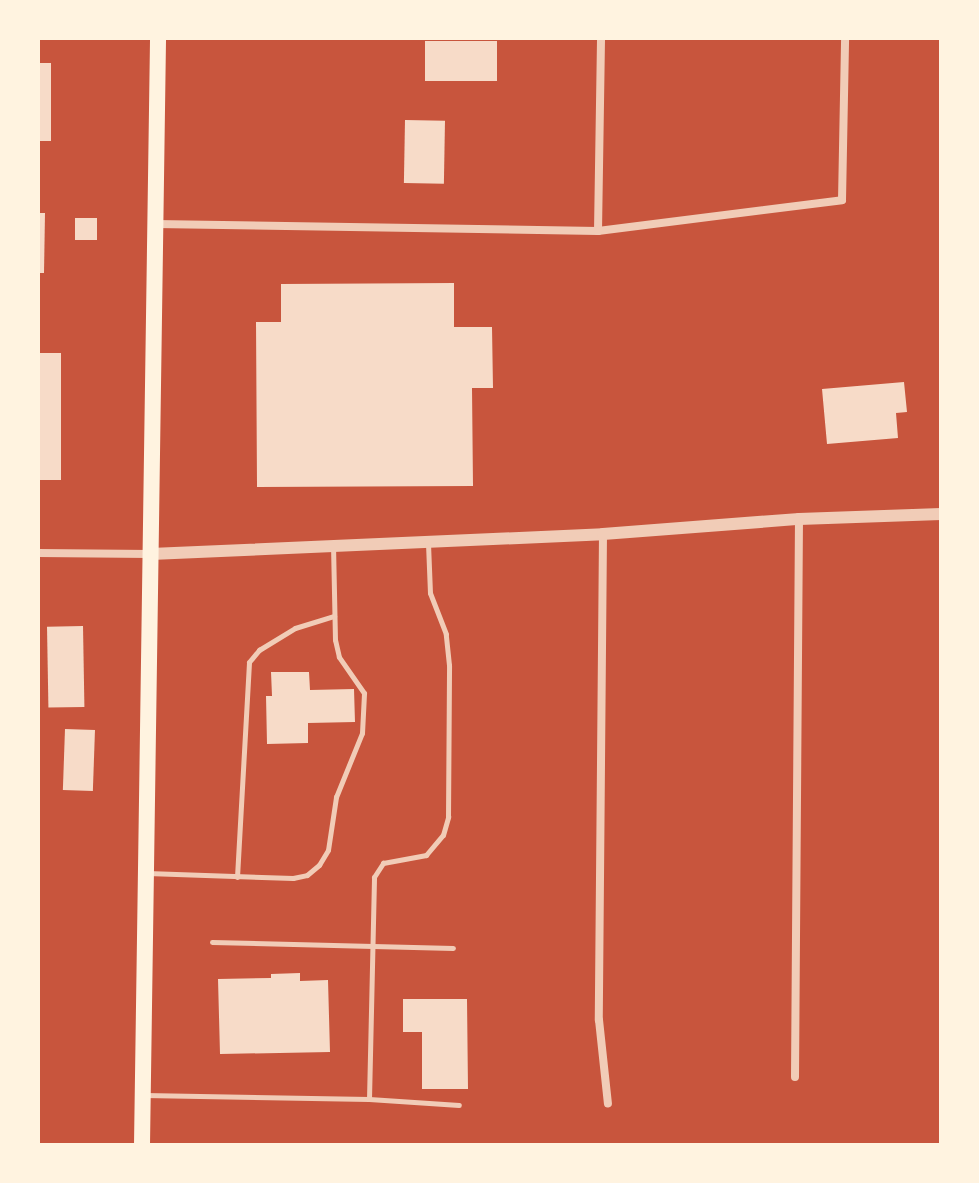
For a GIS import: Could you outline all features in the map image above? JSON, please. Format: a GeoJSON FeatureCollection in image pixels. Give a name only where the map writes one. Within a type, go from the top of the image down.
{"type":"FeatureCollection","features":[{"type":"Feature","properties":{"kind":"main road"},"geometry":{"type":"LineString","coordinates":[[142,1145],[158,38]]}},
{"type":"Feature","properties":{"kind":"street"},"geometry":{"type":"LineString","coordinates":[[598,231],[601,38]]}},
{"type":"Feature","properties":{"kind":"street"},"geometry":{"type":"LineString","coordinates":[[155,224],[598,231],[842,200],[845,38]]}},
{"type":"Feature","properties":{"kind":"street"},"geometry":{"type":"LineString","coordinates":[[38,553],[151,554],[333,547],[603,534],[799,519],[941,514]]}},
{"type":"Feature","properties":{"kind":"street"},"geometry":{"type":"LineString","coordinates":[[795,1077],[799,519]]}},
{"type":"Feature","properties":{"kind":"street"},"geometry":{"type":"LineString","coordinates":[[603,534],[599,1020],[608,1104]]}},
{"type":"Feature","properties":{"kind":"lane"},"geometry":{"type":"LineString","coordinates":[[369,1099],[374,877],[383,863],[426,855],[443,835],[448,817],[449,665],[446,634],[430,593],[428,542]]}},
{"type":"Feature","properties":{"kind":"lane"},"geometry":{"type":"LineString","coordinates":[[146,873],[237,877],[307,875],[319,865],[328,850],[336,797],[362,733],[364,693],[339,657],[334,616],[333,547]]}},
{"type":"Feature","properties":{"kind":"lane"},"geometry":{"type":"LineString","coordinates":[[237,877],[249,662],[259,650],[295,628],[334,616]]}},
{"type":"Feature","properties":{"kind":"lane"},"geometry":{"type":"LineString","coordinates":[[212,942],[453,948]]}},
{"type":"Feature","properties":{"kind":"lane"},"geometry":{"type":"LineString","coordinates":[[143,1095],[369,1099],[459,1105]]}},
{"type":"Feature","properties":{"kind":"building"},"geometry":{"type":"Polygon","coordinates":[[[425,41],[497,41],[497,81],[425,81],[425,41]]]}},
{"type":"Feature","properties":{"kind":"building"},"geometry":{"type":"Polygon","coordinates":[[[38,63],[51,63],[51,141],[38,141],[38,63]]]}},
{"type":"Feature","properties":{"kind":"building"},"geometry":{"type":"Polygon","coordinates":[[[405,120],[445,121],[444,184],[404,183],[405,120]]]}},
{"type":"Feature","properties":{"kind":"building"},"geometry":{"type":"Polygon","coordinates":[[[38,213],[45,213],[44,273],[38,273],[38,213]]]}},
{"type":"Feature","properties":{"kind":"building"},"geometry":{"type":"Polygon","coordinates":[[[75,218],[97,218],[97,240],[75,240],[75,218]]]}},
{"type":"Feature","properties":{"kind":"building"},"geometry":{"type":"Polygon","coordinates":[[[454,283],[454,327],[492,327],[493,388],[472,388],[473,486],[257,487],[256,322],[281,322],[281,284],[454,283]]]}},
{"type":"Feature","properties":{"kind":"building"},"geometry":{"type":"Polygon","coordinates":[[[38,353],[61,353],[61,480],[38,480],[38,353]]]}},
{"type":"Feature","properties":{"kind":"building"},"geometry":{"type":"Polygon","coordinates":[[[904,382],[907,412],[896,413],[898,438],[827,444],[822,389],[904,382]]]}},
{"type":"Feature","properties":{"kind":"building"},"geometry":{"type":"Polygon","coordinates":[[[83,626],[84,707],[48,708],[47,627],[83,626]]]}},
{"type":"Feature","properties":{"kind":"building"},"geometry":{"type":"Polygon","coordinates":[[[271,672],[309,672],[310,690],[354,689],[355,722],[308,723],[308,743],[267,744],[266,696],[272,696],[271,672]]]}},
{"type":"Feature","properties":{"kind":"building"},"geometry":{"type":"Polygon","coordinates":[[[65,729],[95,730],[93,791],[63,790],[65,729]]]}},
{"type":"Feature","properties":{"kind":"building"},"geometry":{"type":"Polygon","coordinates":[[[300,973],[300,981],[328,980],[330,1052],[220,1054],[218,979],[271,978],[271,974],[300,973]]]}},
{"type":"Feature","properties":{"kind":"building"},"geometry":{"type":"Polygon","coordinates":[[[403,999],[467,999],[468,1089],[422,1089],[422,1032],[403,1032],[403,999]]]}}]}
